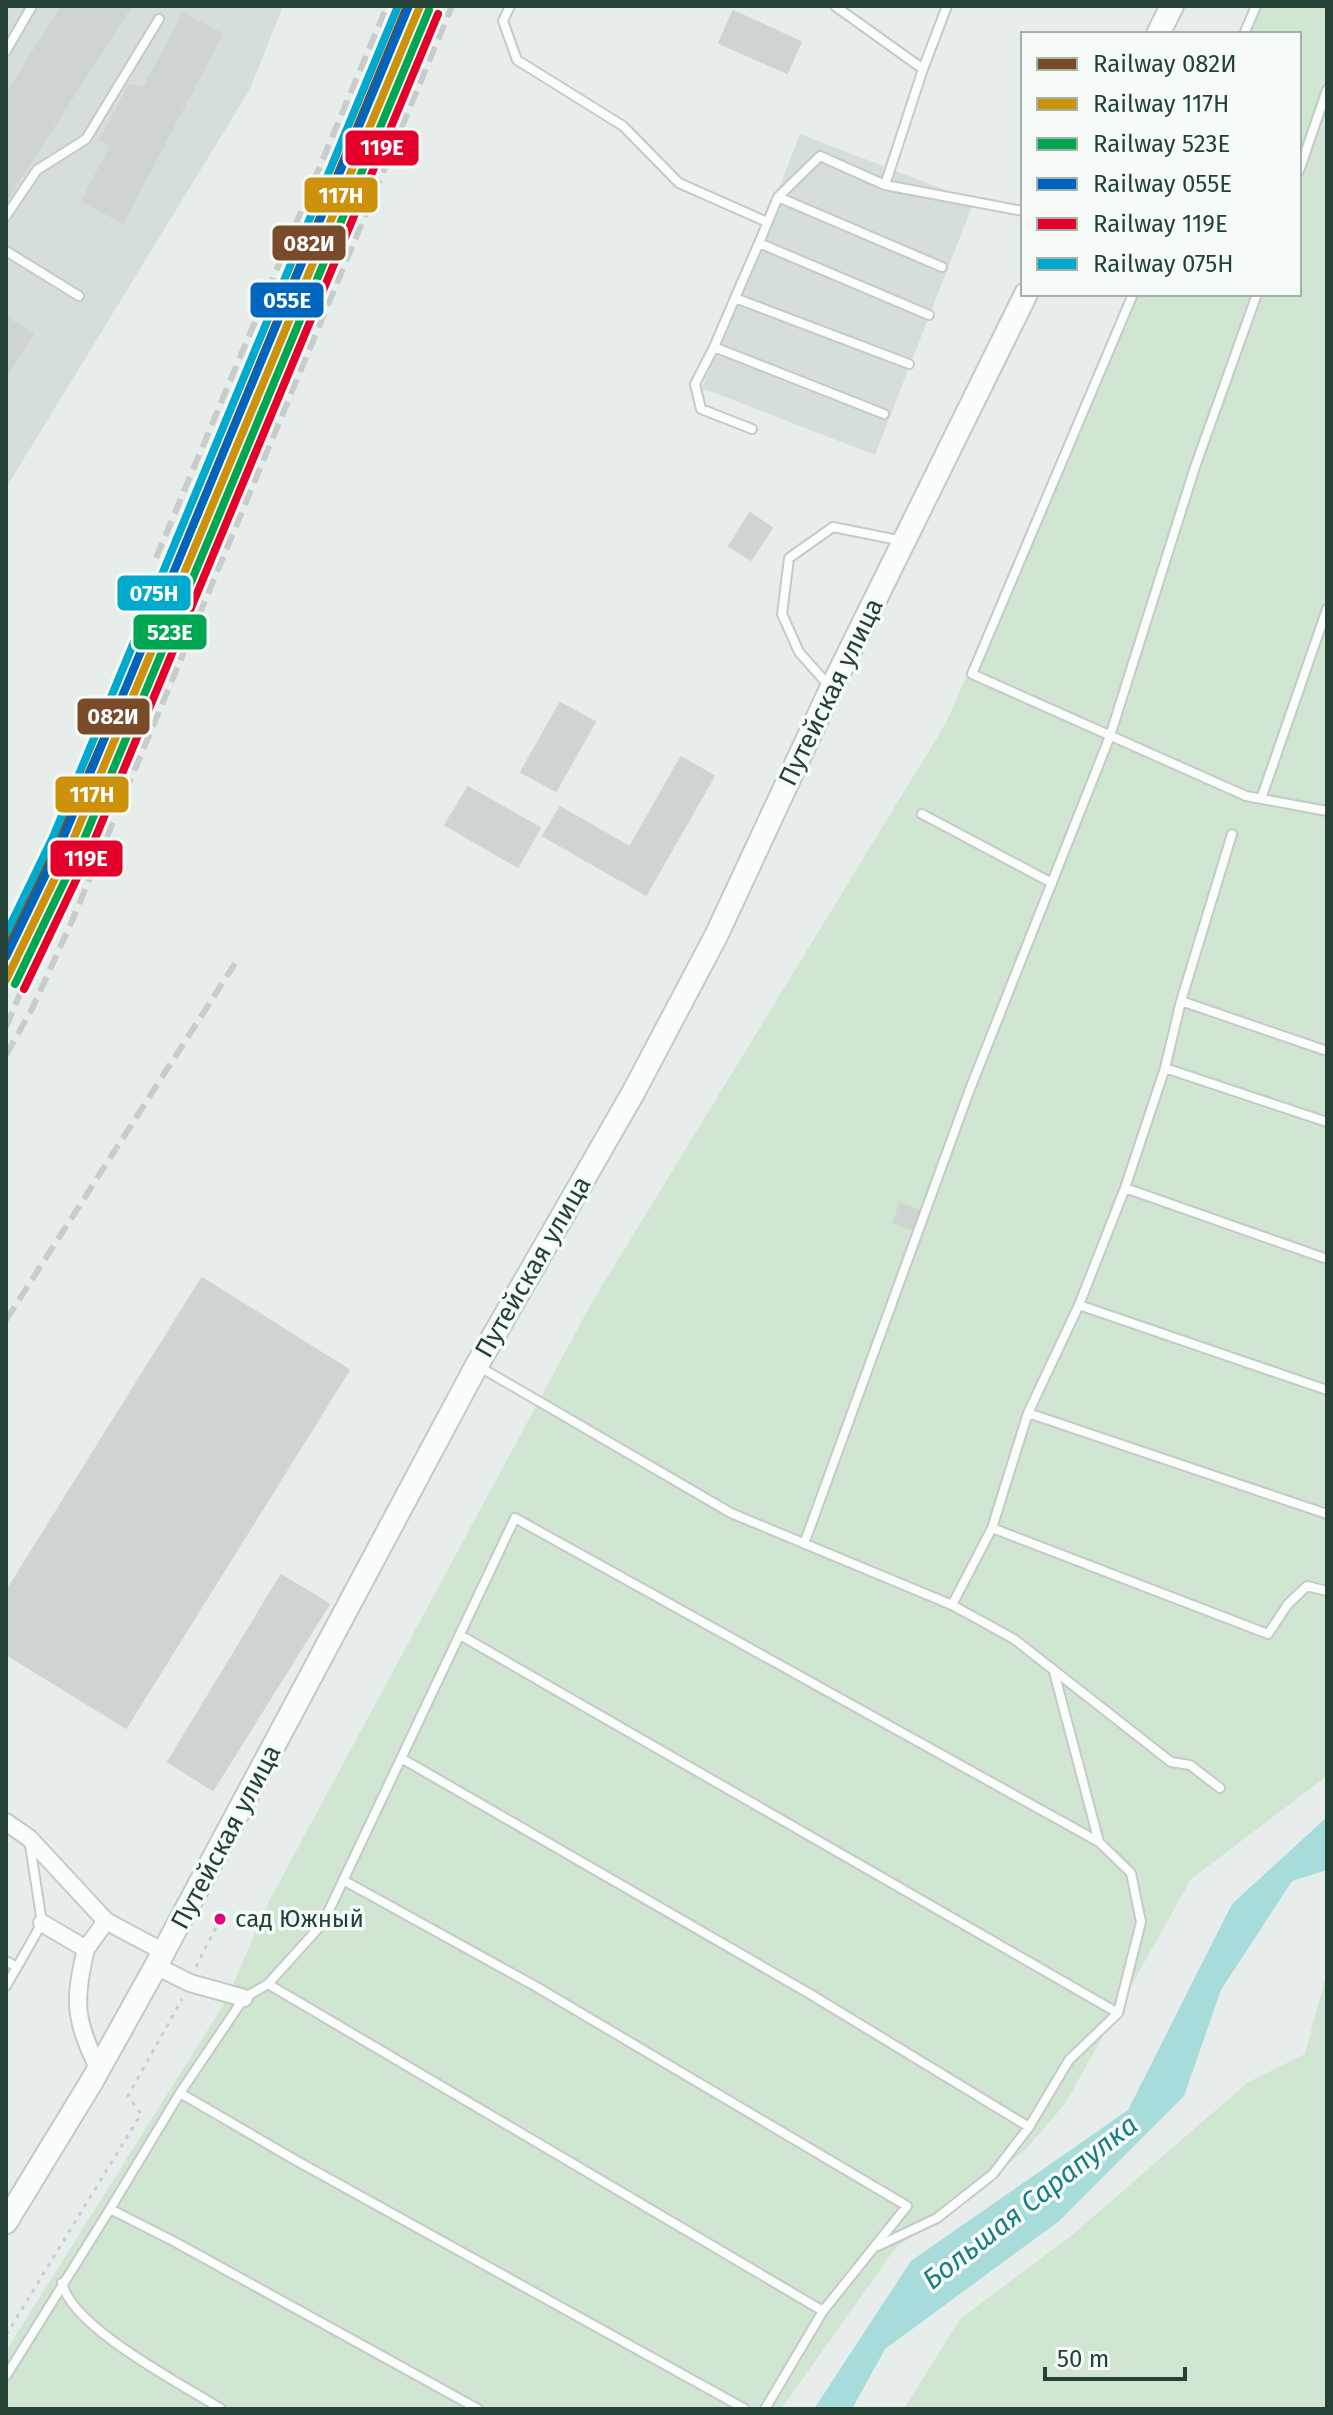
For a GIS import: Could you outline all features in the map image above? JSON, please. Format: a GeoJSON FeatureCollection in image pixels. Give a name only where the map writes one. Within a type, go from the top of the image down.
{"type":"FeatureCollection","features":[{"type":"Feature","properties":{"kind":"main road"},"geometry":{"type":"LineString","coordinates":[[1159,32],[1172,6]]}},
{"type":"Feature","properties":{"kind":"main road","name":"Путейская улица"},"geometry":{"type":"LineString","coordinates":[[6,2222],[160,1959],[477,1365],[668,1028],[716,936],[831,689],[1025,296]]}},
{"type":"Feature","properties":{"kind":"street"},"geometry":{"type":"LineString","coordinates":[[6,1822],[29,1838],[106,1921],[190,1983],[244,1998]]}},
{"type":"Feature","properties":{"kind":"street"},"geometry":{"type":"LineString","coordinates":[[98,2068],[82,2033],[76,1990],[86,1949],[106,1921]]}},
{"type":"Feature","properties":{"kind":"street"},"geometry":{"type":"LineString","coordinates":[[42,1923],[86,1949]]}},
{"type":"Feature","properties":{"kind":"lane"},"geometry":{"type":"LineString","coordinates":[[6,51],[32,6]]}},
{"type":"Feature","properties":{"kind":"lane"},"geometry":{"type":"LineString","coordinates":[[510,6],[503,21],[517,60],[623,126],[679,183],[767,222]]}},
{"type":"Feature","properties":{"kind":"lane"},"geometry":{"type":"LineString","coordinates":[[835,6],[923,69]]}},
{"type":"Feature","properties":{"kind":"lane"},"geometry":{"type":"LineString","coordinates":[[885,185],[947,6]]}},
{"type":"Feature","properties":{"kind":"lane"},"geometry":{"type":"LineString","coordinates":[[1245,32],[1256,6]]}},
{"type":"Feature","properties":{"kind":"lane"},"geometry":{"type":"LineString","coordinates":[[6,216],[37,170],[86,139],[159,19]]}},
{"type":"Feature","properties":{"kind":"lane"},"geometry":{"type":"LineString","coordinates":[[1301,165],[1327,90]]}},
{"type":"Feature","properties":{"kind":"lane"},"geometry":{"type":"LineString","coordinates":[[752,429],[701,409],[695,384],[778,197],[820,156],[885,185],[1021,211]]}},
{"type":"Feature","properties":{"kind":"lane"},"geometry":{"type":"LineString","coordinates":[[778,197],[942,267]]}},
{"type":"Feature","properties":{"kind":"lane"},"geometry":{"type":"LineString","coordinates":[[759,243],[929,315]]}},
{"type":"Feature","properties":{"kind":"lane"},"geometry":{"type":"LineString","coordinates":[[6,251],[79,296]]}},
{"type":"Feature","properties":{"kind":"lane"},"geometry":{"type":"LineString","coordinates":[[1132,296],[972,674],[1246,796],[1327,811]]}},
{"type":"Feature","properties":{"kind":"lane"},"geometry":{"type":"LineString","coordinates":[[804,1544],[970,1089],[1110,736],[1195,467],[1256,296]]}},
{"type":"Feature","properties":{"kind":"lane"},"geometry":{"type":"LineString","coordinates":[[735,298],[909,364]]}},
{"type":"Feature","properties":{"kind":"lane"},"geometry":{"type":"LineString","coordinates":[[714,347],[884,414]]}},
{"type":"Feature","properties":{"kind":"lane"},"geometry":{"type":"LineString","coordinates":[[831,689],[799,652],[782,614],[789,558],[833,527],[904,542]]}},
{"type":"Feature","properties":{"kind":"lane"},"geometry":{"type":"LineString","coordinates":[[1261,799],[1327,609]]}},
{"type":"Feature","properties":{"kind":"lane"},"geometry":{"type":"LineString","coordinates":[[922,814],[1052,883]]}},
{"type":"Feature","properties":{"kind":"lane"},"geometry":{"type":"LineString","coordinates":[[952,1605],[992,1528],[1028,1413],[1079,1305],[1125,1188],[1165,1068],[1181,1001],[1232,834]]}},
{"type":"Feature","properties":{"kind":"lane"},"geometry":{"type":"LineString","coordinates":[[1181,1001],[1327,1051]]}},
{"type":"Feature","properties":{"kind":"lane"},"geometry":{"type":"LineString","coordinates":[[1165,1068],[1327,1122]]}},
{"type":"Feature","properties":{"kind":"lane"},"geometry":{"type":"LineString","coordinates":[[1125,1188],[1327,1259]]}},
{"type":"Feature","properties":{"kind":"lane"},"geometry":{"type":"LineString","coordinates":[[1079,1305],[1327,1390]]}},
{"type":"Feature","properties":{"kind":"lane"},"geometry":{"type":"LineString","coordinates":[[477,1365],[731,1513],[952,1605],[1014,1639],[1171,1762],[1190,1765],[1220,1788]]}},
{"type":"Feature","properties":{"kind":"lane"},"geometry":{"type":"LineString","coordinates":[[1028,1413],[1327,1514]]}},
{"type":"Feature","properties":{"kind":"lane"},"geometry":{"type":"LineString","coordinates":[[6,2376],[180,2093],[244,1998],[268,1984],[323,1923],[515,1518],[1099,1842],[1131,1873],[1141,1922],[1118,2013],[1069,2060],[1029,2127],[993,2174],[937,2218],[873,2249]]}},
{"type":"Feature","properties":{"kind":"lane"},"geometry":{"type":"LineString","coordinates":[[992,1528],[1268,1634],[1288,1604],[1307,1586],[1327,1591]]}},
{"type":"Feature","properties":{"kind":"lane"},"geometry":{"type":"LineString","coordinates":[[460,1635],[1118,2013]]}},
{"type":"Feature","properties":{"kind":"lane"},"geometry":{"type":"LineString","coordinates":[[1054,1671],[1099,1842]]}},
{"type":"Feature","properties":{"kind":"lane"},"geometry":{"type":"LineString","coordinates":[[401,1758],[810,1994],[1029,2127]]}},
{"type":"Feature","properties":{"kind":"lane"},"geometry":{"type":"LineString","coordinates":[[6,1986],[42,1923],[29,1838]]}},
{"type":"Feature","properties":{"kind":"lane"},"geometry":{"type":"LineString","coordinates":[[343,1880],[535,1986],[907,2206],[823,2311],[765,2409]]}},
{"type":"Feature","properties":{"kind":"lane"},"geometry":{"type":"LineString","coordinates":[[6,1961],[17,1967]]}},
{"type":"Feature","properties":{"kind":"lane"},"geometry":{"type":"LineString","coordinates":[[268,1984],[823,2311]]}},
{"type":"Feature","properties":{"kind":"lane"},"geometry":{"type":"LineString","coordinates":[[180,2093],[745,2409]]}},
{"type":"Feature","properties":{"kind":"lane"},"geometry":{"type":"LineString","coordinates":[[110,2209],[478,2409]]}},
{"type":"Feature","properties":{"kind":"lane"},"geometry":{"type":"LineString","coordinates":[[62,2283],[65,2294],[106,2337],[221,2409]]}},
{"type":"Feature","properties":{"kind":"path"},"geometry":{"type":"LineString","coordinates":[[6,2335],[141,2114],[128,2096],[190,1983],[202,1951],[220,1919]]}},
{"type":"Feature","properties":{"kind":"shaded area"},"geometry":{"type":"Polygon","coordinates":[[[6,6],[283,6],[250,89],[6,488],[6,6]]]}},
{"type":"Feature","properties":{"kind":"shaded area"},"geometry":{"type":"Polygon","coordinates":[[[800,134],[974,201],[875,455],[702,388],[800,134]]]}},
{"type":"Feature","properties":{"kind":"green space"},"geometry":{"type":"Polygon","coordinates":[[[1260,6],[1327,6],[1327,1776],[1191,1879],[1065,2104],[1027,2148],[964,2203],[897,2246],[781,2409],[6,2409],[6,2351],[227,1999],[268,1903],[591,1304],[946,723],[1133,296],[1301,296],[1301,32],[1249,32],[1260,6]]]}},
{"type":"Feature","properties":{"kind":"green space"},"geometry":{"type":"Polygon","coordinates":[[[1327,1971],[1327,2409],[904,2409],[960,2319],[1071,2236],[1247,2083],[1305,2054],[1327,1971]]]}},
{"type":"Feature","properties":{"kind":"water","name":"Большая Сарапулка"},"geometry":{"type":"Polygon","coordinates":[[[1327,1817],[1327,1870],[1292,1881],[1221,1990],[1184,2096],[1059,2221],[885,2349],[852,2409],[814,2409],[911,2261],[1128,2110],[1232,1904],[1327,1817]]]}},
{"type":"Feature","properties":{"kind":"building"},"geometry":{"type":"Polygon","coordinates":[[[62,6],[131,6],[6,201],[6,94],[62,6]]]}},
{"type":"Feature","properties":{"kind":"building"},"geometry":{"type":"Polygon","coordinates":[[[733,11],[801,42],[787,73],[719,43],[733,11]]]}},
{"type":"Feature","properties":{"kind":"building"},"geometry":{"type":"Polygon","coordinates":[[[183,14],[222,34],[123,223],[82,201],[111,145],[100,140],[129,85],[144,87],[183,14]]]}},
{"type":"Feature","properties":{"kind":"building"},"geometry":{"type":"Polygon","coordinates":[[[6,317],[33,334],[6,377],[6,317]]]}},
{"type":"Feature","properties":{"kind":"building"},"geometry":{"type":"Polygon","coordinates":[[[750,513],[772,528],[751,560],[729,546],[750,513]]]}},
{"type":"Feature","properties":{"kind":"building"},"geometry":{"type":"Polygon","coordinates":[[[560,703],[595,722],[556,791],[521,772],[560,703]]]}},
{"type":"Feature","properties":{"kind":"building"},"geometry":{"type":"Polygon","coordinates":[[[681,757],[714,776],[646,895],[543,836],[560,807],[630,847],[681,757]]]}},
{"type":"Feature","properties":{"kind":"building"},"geometry":{"type":"Polygon","coordinates":[[[468,787],[540,828],[518,867],[445,825],[468,787]]]}},
{"type":"Feature","properties":{"kind":"building"},"geometry":{"type":"Polygon","coordinates":[[[900,1203],[921,1211],[914,1230],[893,1223],[900,1203]]]}},
{"type":"Feature","properties":{"kind":"building"},"geometry":{"type":"Polygon","coordinates":[[[202,1278],[349,1370],[126,1728],[6,1654],[6,1592],[202,1278]]]}},
{"type":"Feature","properties":{"kind":"building"},"geometry":{"type":"Polygon","coordinates":[[[281,1575],[329,1604],[213,1790],[168,1762],[281,1575]]]}},
{"type":"Feature","properties":{"kind":"railway"},"geometry":{"type":"LineString","coordinates":[[156,558],[387,6]]}},
{"type":"Feature","properties":{"kind":"railway"},"geometry":{"type":"LineString","coordinates":[[405,43],[423,6]]}},
{"type":"Feature","properties":{"kind":"railway"},"geometry":{"type":"LineString","coordinates":[[6,1027],[436,6]]}},
{"type":"Feature","properties":{"kind":"railway"},"geometry":{"type":"LineString","coordinates":[[6,1055],[32,1009],[72,921],[452,6]]}},
{"type":"Feature","properties":{"kind":"railway"},"geometry":{"type":"LineString","coordinates":[[6,1320],[236,962]]}},
{"type":"Feature","properties":{"kind":"rail line","name":"075Н"},"geometry":{"type":"LineString","coordinates":[[6,934],[53,837],[398,6]]}},
{"type":"Feature","properties":{"kind":"rail line","name":"082И"},"geometry":{"type":"LineString","coordinates":[[6,949],[60,839],[125,690],[407,6]]}},
{"type":"Feature","properties":{"kind":"rail line","name":"055Е"},"geometry":{"type":"LineString","coordinates":[[6,957],[62,841],[409,6]]}},
{"type":"Feature","properties":{"kind":"rail line","name":"117Н"},"geometry":{"type":"LineString","coordinates":[[6,980],[71,845],[420,6]]}},
{"type":"Feature","properties":{"kind":"rail line","name":"523Е"},"geometry":{"type":"LineString","coordinates":[[15,984],[80,849],[429,10]]}},
{"type":"Feature","properties":{"kind":"rail line","name":"119Е"},"geometry":{"type":"LineString","coordinates":[[24,989],[89,853],[438,14]]}},
{"type":"Feature","properties":{"kind":"place","name":"сад Южный"},"geometry":{"type":"Point","coordinates":[220,1919]}}]}
